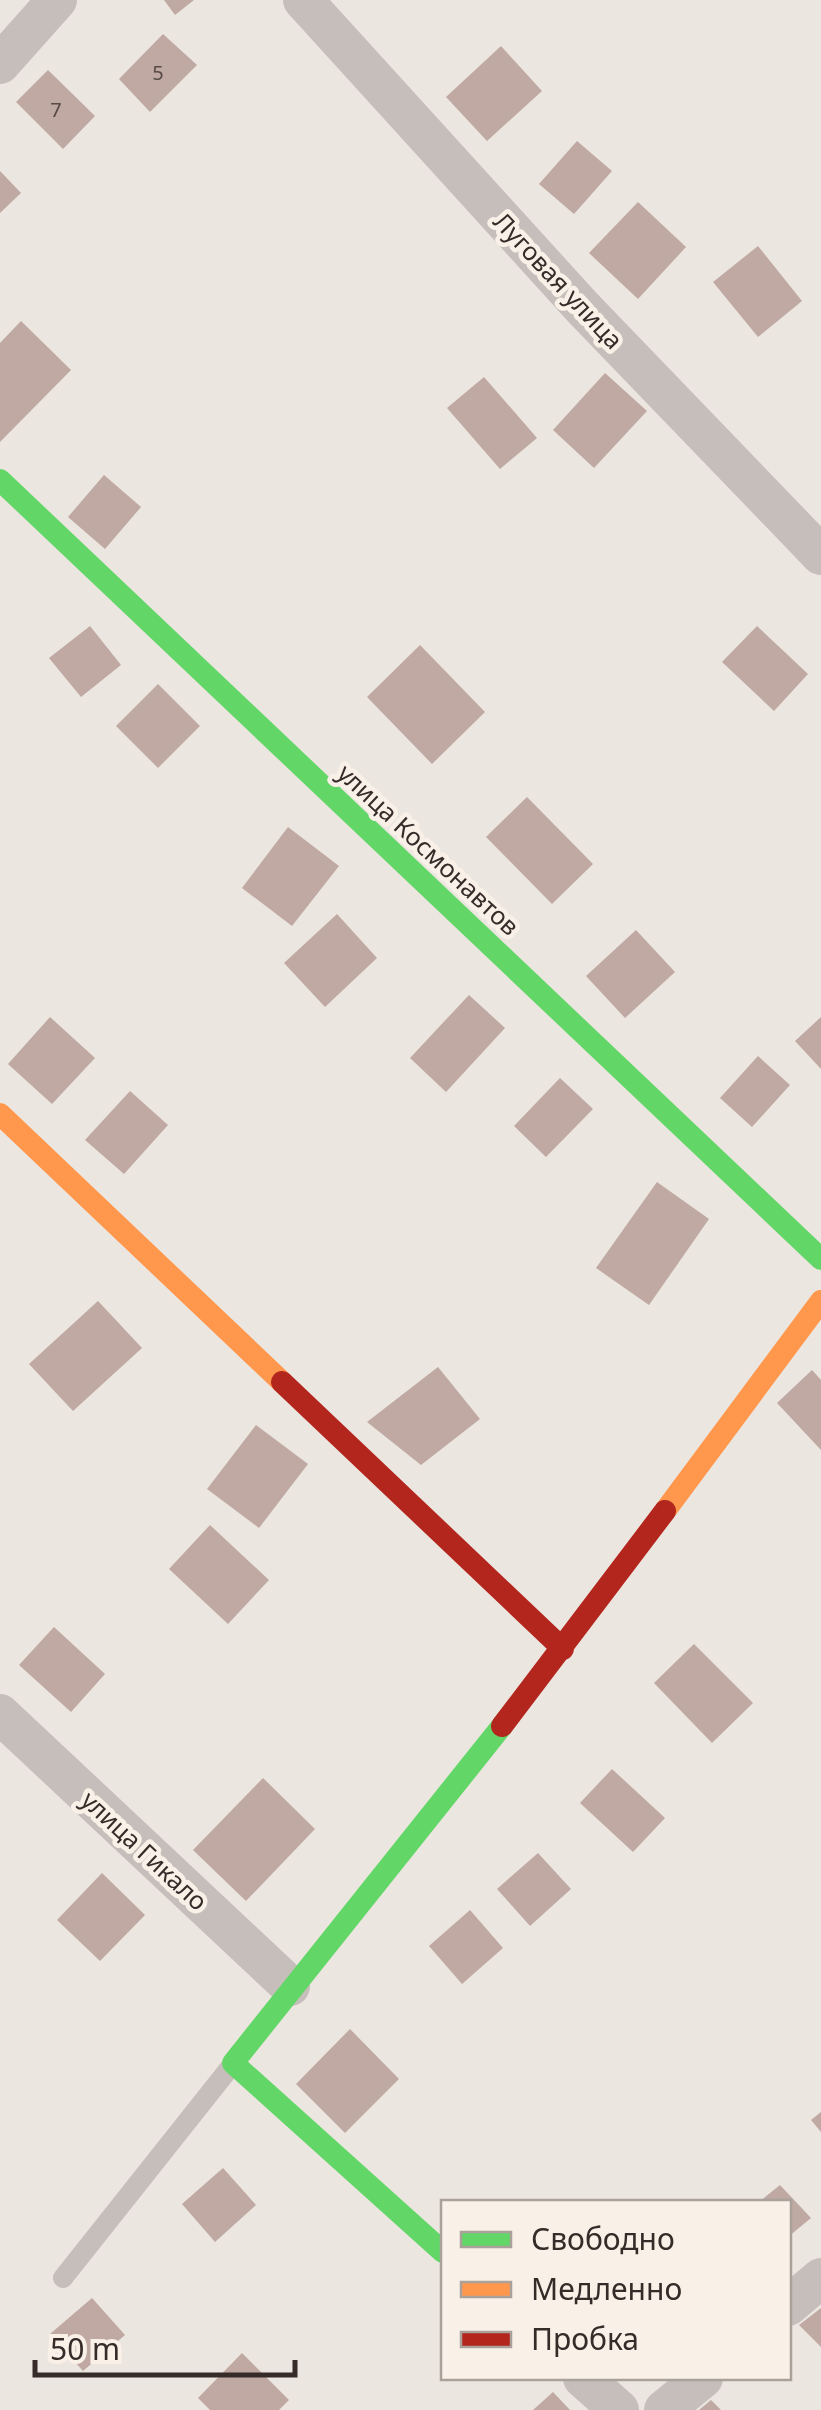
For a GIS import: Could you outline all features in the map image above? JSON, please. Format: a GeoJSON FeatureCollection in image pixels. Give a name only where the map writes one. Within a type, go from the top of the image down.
{"type":"FeatureCollection","features":[{"type":"Feature","properties":{"kind":"street"},"geometry":{"type":"LineString","coordinates":[[0,64],[57,0]]}},
{"type":"Feature","properties":{"kind":"street","name":"Луговая улица"},"geometry":{"type":"LineString","coordinates":[[304,0],[583,308],[821,555]]}},
{"type":"Feature","properties":{"kind":"street","name":"улица Космонавтов"},"geometry":{"type":"LineString","coordinates":[[0,480],[821,1259]]}},
{"type":"Feature","properties":{"kind":"street"},"geometry":{"type":"LineString","coordinates":[[0,1114],[563,1649]]}},
{"type":"Feature","properties":{"kind":"street"},"geometry":{"type":"LineString","coordinates":[[441,2249],[233,2063],[290,1986],[563,1649],[821,1302]]}},
{"type":"Feature","properties":{"kind":"street","name":"улица Гикало"},"geometry":{"type":"LineString","coordinates":[[0,1714],[290,1986]]}},
{"type":"Feature","properties":{"kind":"street"},"geometry":{"type":"LineString","coordinates":[[791,2303],[821,2278]]}},
{"type":"Feature","properties":{"kind":"street"},"geometry":{"type":"LineString","coordinates":[[585,2380],[619,2410]]}},
{"type":"Feature","properties":{"kind":"street"},"geometry":{"type":"LineString","coordinates":[[664,2410],[701,2380]]}},
{"type":"Feature","properties":{"kind":"lane"},"geometry":{"type":"LineString","coordinates":[[63,2278],[233,2063]]}},
{"type":"Feature","properties":{"kind":"building"},"geometry":{"type":"Polygon","coordinates":[[[164,0],[194,0],[175,15],[164,0]]]}},
{"type":"Feature","properties":{"kind":"building"},"geometry":{"type":"Polygon","coordinates":[[[163,34],[197,65],[150,112],[119,79],[163,34]]]}},
{"type":"Feature","properties":{"kind":"building"},"geometry":{"type":"Polygon","coordinates":[[[501,46],[542,91],[487,141],[446,97],[501,46]]]}},
{"type":"Feature","properties":{"kind":"building"},"geometry":{"type":"Polygon","coordinates":[[[48,70],[95,116],[63,149],[16,102],[48,70]]]}},
{"type":"Feature","properties":{"kind":"building"},"geometry":{"type":"Polygon","coordinates":[[[577,141],[612,171],[574,214],[539,184],[577,141]]]}},
{"type":"Feature","properties":{"kind":"building"},"geometry":{"type":"Polygon","coordinates":[[[0,171],[21,193],[0,213],[0,171]]]}},
{"type":"Feature","properties":{"kind":"building"},"geometry":{"type":"Polygon","coordinates":[[[638,202],[686,247],[638,299],[589,253],[638,202]]]}},
{"type":"Feature","properties":{"kind":"building"},"geometry":{"type":"Polygon","coordinates":[[[758,246],[802,301],[758,337],[713,282],[758,246]]]}},
{"type":"Feature","properties":{"kind":"building"},"geometry":{"type":"Polygon","coordinates":[[[21,321],[71,370],[0,442],[0,343],[21,321]]]}},
{"type":"Feature","properties":{"kind":"building"},"geometry":{"type":"Polygon","coordinates":[[[605,373],[647,411],[594,468],[553,430],[605,373]]]}},
{"type":"Feature","properties":{"kind":"building"},"geometry":{"type":"Polygon","coordinates":[[[484,377],[537,438],[500,469],[447,408],[484,377]]]}},
{"type":"Feature","properties":{"kind":"building"},"geometry":{"type":"Polygon","coordinates":[[[104,475],[141,507],[105,549],[68,517],[104,475]]]}},
{"type":"Feature","properties":{"kind":"building"},"geometry":{"type":"Polygon","coordinates":[[[90,626],[121,665],[81,697],[49,658],[90,626]]]}},
{"type":"Feature","properties":{"kind":"building"},"geometry":{"type":"Polygon","coordinates":[[[757,626],[808,674],[774,711],[722,662],[757,626]]]}},
{"type":"Feature","properties":{"kind":"building"},"geometry":{"type":"Polygon","coordinates":[[[420,645],[485,712],[432,764],[367,697],[420,645]]]}},
{"type":"Feature","properties":{"kind":"building"},"geometry":{"type":"Polygon","coordinates":[[[158,684],[200,726],[158,768],[116,726],[158,684]]]}},
{"type":"Feature","properties":{"kind":"building"},"geometry":{"type":"Polygon","coordinates":[[[527,797],[593,864],[552,904],[486,837],[527,797]]]}},
{"type":"Feature","properties":{"kind":"building"},"geometry":{"type":"Polygon","coordinates":[[[288,827],[339,866],[292,926],[242,888],[288,827]]]}},
{"type":"Feature","properties":{"kind":"building"},"geometry":{"type":"Polygon","coordinates":[[[337,914],[377,958],[325,1007],[284,963],[337,914]]]}},
{"type":"Feature","properties":{"kind":"building"},"geometry":{"type":"Polygon","coordinates":[[[636,930],[675,972],[625,1018],[586,976],[636,930]]]}},
{"type":"Feature","properties":{"kind":"building"},"geometry":{"type":"Polygon","coordinates":[[[469,995],[505,1028],[446,1092],[410,1058],[469,995]]]}},
{"type":"Feature","properties":{"kind":"building"},"geometry":{"type":"Polygon","coordinates":[[[50,1017],[95,1058],[52,1104],[8,1064],[50,1017]]]}},
{"type":"Feature","properties":{"kind":"building"},"geometry":{"type":"Polygon","coordinates":[[[821,1017],[821,1069],[795,1041],[821,1017]]]}},
{"type":"Feature","properties":{"kind":"building"},"geometry":{"type":"Polygon","coordinates":[[[758,1056],[790,1085],[752,1127],[720,1098],[758,1056]]]}},
{"type":"Feature","properties":{"kind":"building"},"geometry":{"type":"Polygon","coordinates":[[[560,1078],[593,1109],[546,1157],[514,1126],[560,1078]]]}},
{"type":"Feature","properties":{"kind":"building"},"geometry":{"type":"Polygon","coordinates":[[[130,1091],[168,1125],[124,1174],[85,1140],[130,1091]]]}},
{"type":"Feature","properties":{"kind":"building"},"geometry":{"type":"Polygon","coordinates":[[[657,1182],[709,1219],[649,1305],[596,1268],[657,1182]]]}},
{"type":"Feature","properties":{"kind":"building"},"geometry":{"type":"Polygon","coordinates":[[[98,1301],[142,1348],[73,1411],[29,1364],[98,1301]]]}},
{"type":"Feature","properties":{"kind":"building"},"geometry":{"type":"Polygon","coordinates":[[[438,1367],[480,1419],[421,1465],[367,1422],[438,1367]]]}},
{"type":"Feature","properties":{"kind":"building"},"geometry":{"type":"Polygon","coordinates":[[[812,1370],[821,1380],[821,1450],[777,1403],[812,1370]]]}},
{"type":"Feature","properties":{"kind":"building"},"geometry":{"type":"Polygon","coordinates":[[[256,1425],[308,1464],[259,1528],[207,1489],[256,1425]]]}},
{"type":"Feature","properties":{"kind":"building"},"geometry":{"type":"Polygon","coordinates":[[[210,1525],[269,1580],[228,1624],[169,1569],[210,1525]]]}},
{"type":"Feature","properties":{"kind":"building"},"geometry":{"type":"Polygon","coordinates":[[[54,1627],[105,1674],[71,1712],[19,1665],[54,1627]]]}},
{"type":"Feature","properties":{"kind":"building"},"geometry":{"type":"Polygon","coordinates":[[[694,1644],[753,1703],[712,1743],[654,1683],[694,1644]]]}},
{"type":"Feature","properties":{"kind":"building"},"geometry":{"type":"Polygon","coordinates":[[[612,1769],[665,1818],[633,1852],[580,1803],[612,1769]]]}},
{"type":"Feature","properties":{"kind":"building"},"geometry":{"type":"Polygon","coordinates":[[[263,1778],[315,1829],[246,1901],[193,1850],[263,1778]]]}},
{"type":"Feature","properties":{"kind":"building"},"geometry":{"type":"Polygon","coordinates":[[[538,1853],[571,1889],[530,1926],[497,1889],[538,1853]]]}},
{"type":"Feature","properties":{"kind":"building"},"geometry":{"type":"Polygon","coordinates":[[[102,1873],[145,1915],[100,1961],[57,1920],[102,1873]]]}},
{"type":"Feature","properties":{"kind":"building"},"geometry":{"type":"Polygon","coordinates":[[[470,1910],[503,1948],[462,1984],[429,1946],[470,1910]]]}},
{"type":"Feature","properties":{"kind":"building"},"geometry":{"type":"Polygon","coordinates":[[[350,2029],[399,2079],[345,2133],[296,2084],[350,2029]]]}},
{"type":"Feature","properties":{"kind":"building"},"geometry":{"type":"Polygon","coordinates":[[[821,2112],[821,2132],[811,2120],[821,2112]]]}},
{"type":"Feature","properties":{"kind":"building"},"geometry":{"type":"Polygon","coordinates":[[[223,2168],[256,2205],[215,2242],[182,2204],[223,2168]]]}},
{"type":"Feature","properties":{"kind":"building"},"geometry":{"type":"Polygon","coordinates":[[[780,2185],[811,2218],[791,2235],[791,2200],[761,2200],[780,2185]]]}},
{"type":"Feature","properties":{"kind":"building"},"geometry":{"type":"Polygon","coordinates":[[[92,2298],[125,2335],[83,2371],[50,2334],[92,2298]]]}},
{"type":"Feature","properties":{"kind":"building"},"geometry":{"type":"Polygon","coordinates":[[[821,2308],[821,2347],[799,2325],[821,2308]]]}},
{"type":"Feature","properties":{"kind":"building"},"geometry":{"type":"Polygon","coordinates":[[[242,2353],[289,2400],[279,2410],[210,2410],[198,2398],[242,2353]]]}},
{"type":"Feature","properties":{"kind":"building"},"geometry":{"type":"Polygon","coordinates":[[[553,2392],[570,2410],[533,2410],[553,2392]]]}},
{"type":"Feature","properties":{"kind":"building"},"geometry":{"type":"Polygon","coordinates":[[[711,2400],[721,2410],[699,2410],[711,2400]]]}},
{"type":"Feature","properties":{"kind":"traffic: fast"},"geometry":{"type":"LineString","coordinates":[[0,480],[821,1259]]}},
{"type":"Feature","properties":{"kind":"traffic: fast"},"geometry":{"type":"LineString","coordinates":[[441,2250],[233,2063],[502,1726]]}},
{"type":"Feature","properties":{"kind":"traffic: slow"},"geometry":{"type":"LineString","coordinates":[[0,1114],[282,1382]]}},
{"type":"Feature","properties":{"kind":"traffic: slow"},"geometry":{"type":"LineString","coordinates":[[665,1511],[821,1301]]}},
{"type":"Feature","properties":{"kind":"traffic: jam"},"geometry":{"type":"LineString","coordinates":[[282,1382],[563,1649]]}},
{"type":"Feature","properties":{"kind":"traffic: jam"},"geometry":{"type":"LineString","coordinates":[[502,1726],[665,1511]]}}]}
